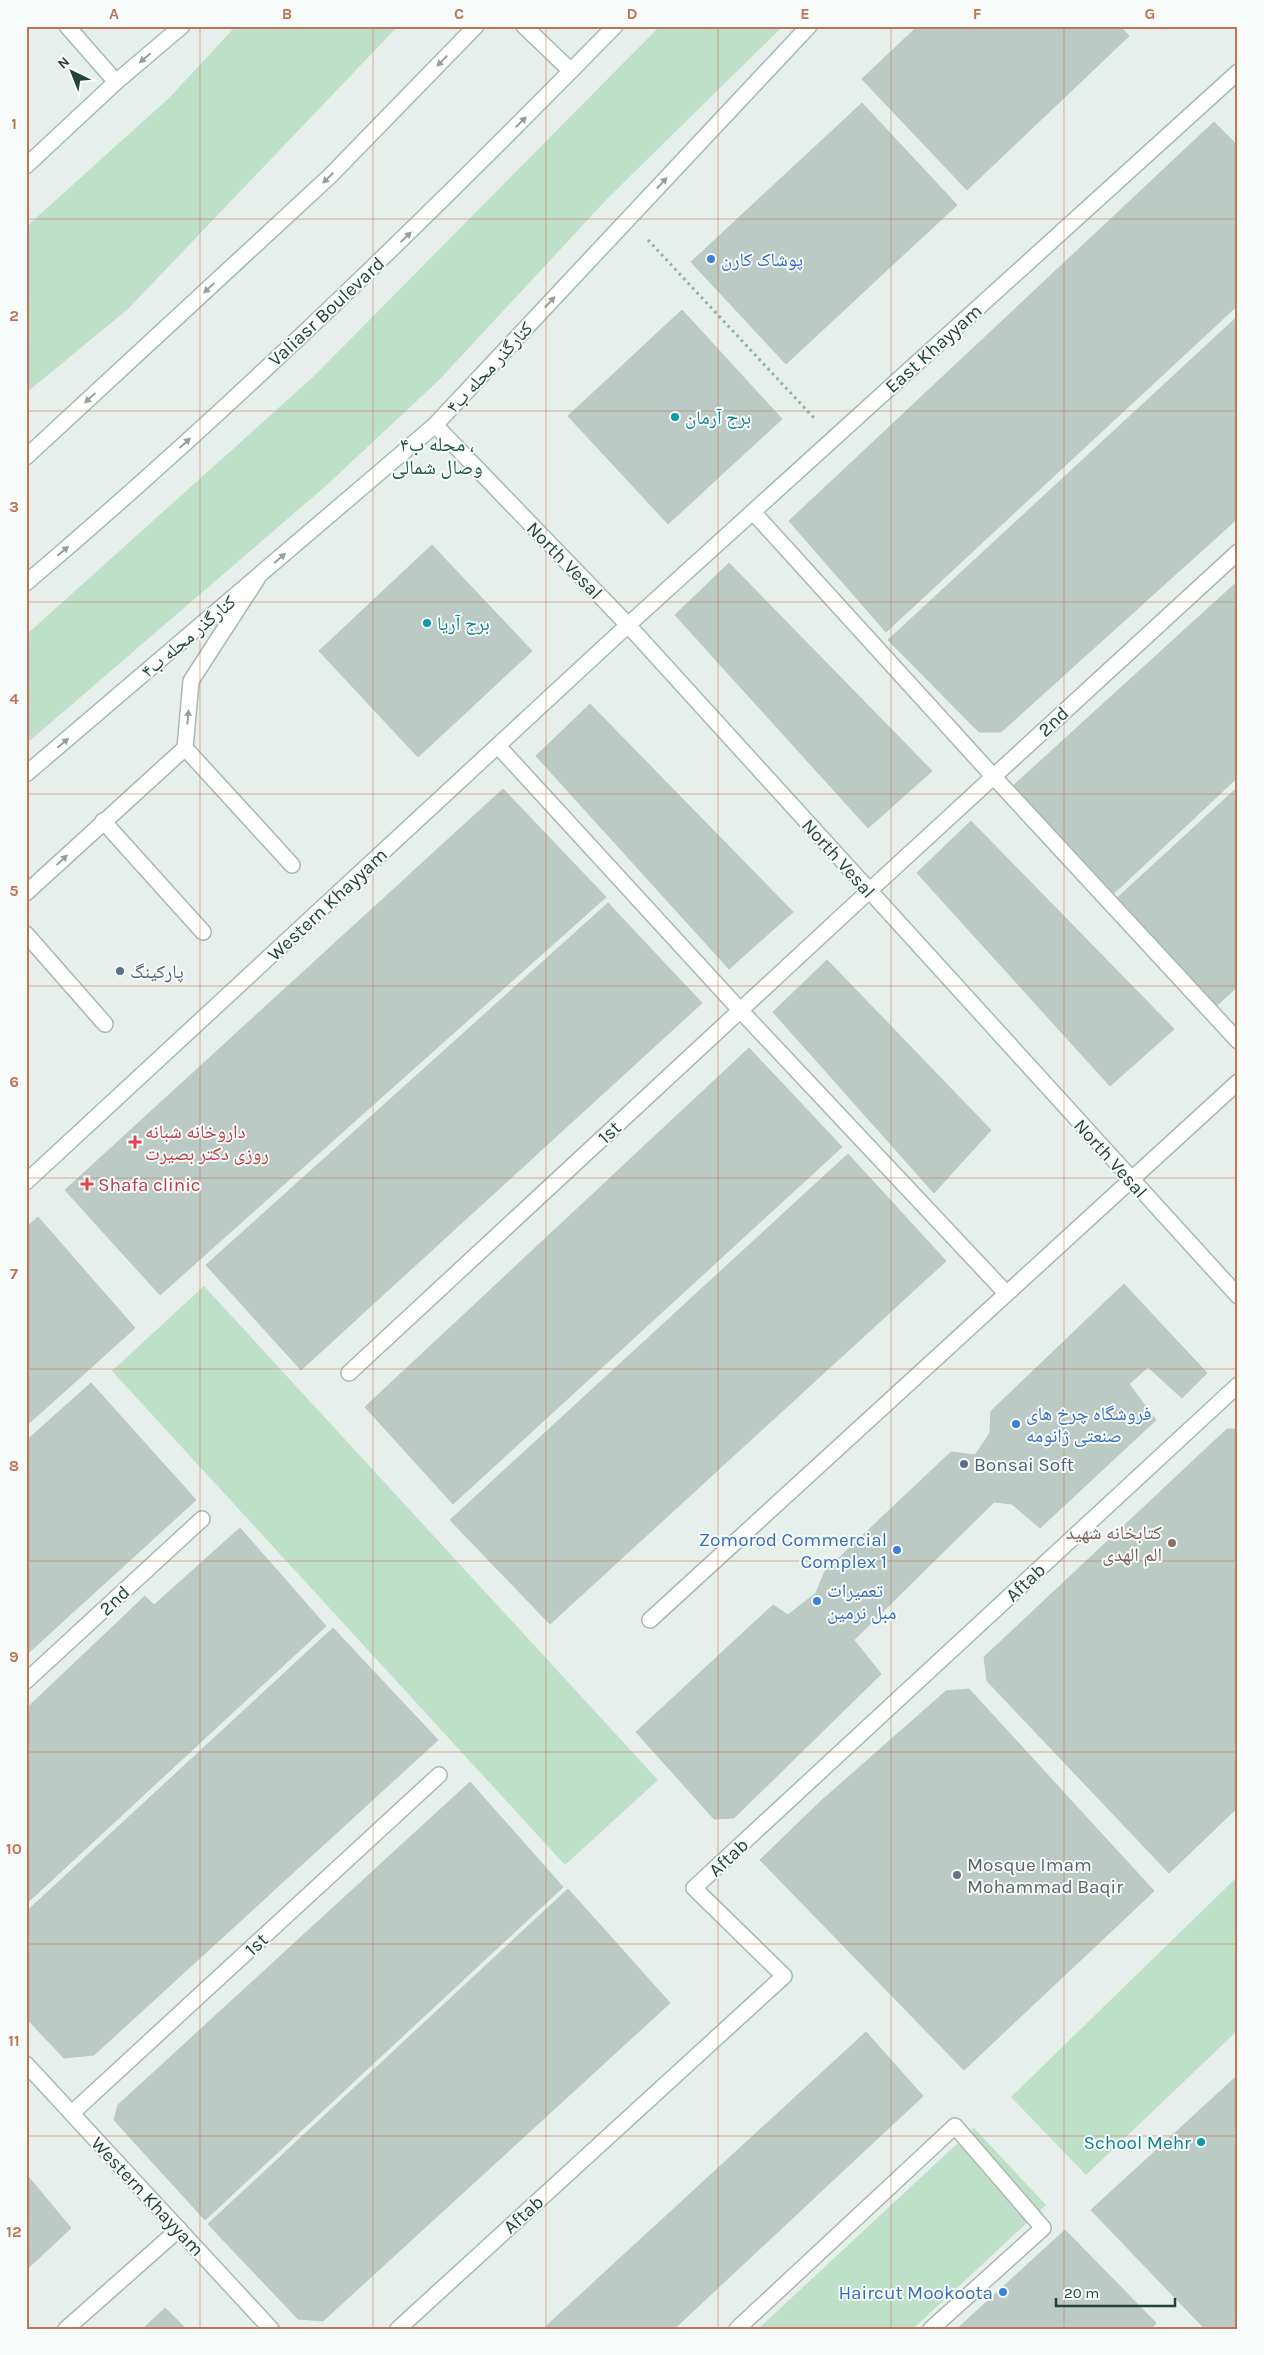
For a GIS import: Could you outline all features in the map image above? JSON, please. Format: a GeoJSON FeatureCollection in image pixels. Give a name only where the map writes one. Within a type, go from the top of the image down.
{"type":"FeatureCollection","features":[{"type":"Feature","properties":{"kind":"street"},"geometry":{"type":"LineString","coordinates":[[66,26],[116,82]]}},
{"type":"Feature","properties":{"kind":"street"},"geometry":{"type":"LineString","coordinates":[[26,166],[116,82],[182,26]]}},
{"type":"Feature","properties":{"kind":"street"},"geometry":{"type":"LineString","coordinates":[[26,457],[330,176],[476,26]]}},
{"type":"Feature","properties":{"kind":"street"},"geometry":{"type":"LineString","coordinates":[[524,26],[571,71]]}},
{"type":"Feature","properties":{"kind":"street","name":"Valiasr Boulevard"},"geometry":{"type":"LineString","coordinates":[[26,583],[123,500],[409,234],[615,26]]}},
{"type":"Feature","properties":{"kind":"street","name":"کنارگذر محله ب۴"},"geometry":{"type":"LineString","coordinates":[[26,774],[434,426],[809,26]]}},
{"type":"Feature","properties":{"kind":"street","name":"East Khayyam"},"geometry":{"type":"LineString","coordinates":[[628,625],[1238,72]]}},
{"type":"Feature","properties":{"kind":"street","name":"North Vesal"},"geometry":{"type":"LineString","coordinates":[[434,426],[628,625],[1238,1296]]}},
{"type":"Feature","properties":{"kind":"street"},"geometry":{"type":"LineString","coordinates":[[753,512],[993,776],[1238,1041]]}},
{"type":"Feature","properties":{"kind":"street","name":"2nd"},"geometry":{"type":"LineString","coordinates":[[869,890],[1238,552]]}},
{"type":"Feature","properties":{"kind":"street"},"geometry":{"type":"LineString","coordinates":[[26,893],[185,748],[191,681],[260,575]]}},
{"type":"Feature","properties":{"kind":"street","name":"Western Khayyam"},"geometry":{"type":"LineString","coordinates":[[26,1182],[628,625]]}},
{"type":"Feature","properties":{"kind":"street"},"geometry":{"type":"LineString","coordinates":[[498,746],[740,1010],[1006,1293]]}},
{"type":"Feature","properties":{"kind":"street"},"geometry":{"type":"LineString","coordinates":[[185,748],[292,864]]}},
{"type":"Feature","properties":{"kind":"street"},"geometry":{"type":"LineString","coordinates":[[103,821],[203,932]]}},
{"type":"Feature","properties":{"kind":"street","name":"1st"},"geometry":{"type":"LineString","coordinates":[[349,1373],[869,890]]}},
{"type":"Feature","properties":{"kind":"street"},"geometry":{"type":"LineString","coordinates":[[26,934],[105,1024]]}},
{"type":"Feature","properties":{"kind":"street"},"geometry":{"type":"LineString","coordinates":[[650,1620],[1238,1082]]}},
{"type":"Feature","properties":{"kind":"street","name":"Aftab"},"geometry":{"type":"LineString","coordinates":[[398,2329],[784,1976],[694,1888],[1238,1385]]}},
{"type":"Feature","properties":{"kind":"street","name":"2nd"},"geometry":{"type":"LineString","coordinates":[[26,1680],[202,1519]]}},
{"type":"Feature","properties":{"kind":"street","name":"1st"},"geometry":{"type":"LineString","coordinates":[[72,2113],[439,1775]]}},
{"type":"Feature","properties":{"kind":"street","name":"Western Khayyam"},"geometry":{"type":"LineString","coordinates":[[26,2064],[270,2329]]}},
{"type":"Feature","properties":{"kind":"street"},"geometry":{"type":"LineString","coordinates":[[737,2329],[955,2126],[1043,2228],[931,2329]]}},
{"type":"Feature","properties":{"kind":"street"},"geometry":{"type":"LineString","coordinates":[[66,2329],[179,2229]]}},
{"type":"Feature","properties":{"kind":"path"},"geometry":{"type":"LineString","coordinates":[[628,219],[834,439]]}},
{"type":"Feature","properties":{"kind":"green space"},"geometry":{"type":"Polygon","coordinates":[[[236,26],[398,26],[128,309],[26,393],[26,227],[169,98],[236,26]]]}},
{"type":"Feature","properties":{"kind":"green space"},"geometry":{"type":"Polygon","coordinates":[[[660,26],[783,26],[607,199],[440,379],[328,484],[26,744],[26,635],[314,376],[660,26]]]}},
{"type":"Feature","properties":{"kind":"green space"},"geometry":{"type":"Polygon","coordinates":[[[204,1286],[658,1780],[565,1865],[112,1371],[204,1286]]]}},
{"type":"Feature","properties":{"kind":"green space"},"geometry":{"type":"Polygon","coordinates":[[[1238,1876],[1238,2030],[1086,2175],[1011,2097],[1238,1876]]]}},
{"type":"Feature","properties":{"kind":"green space"},"geometry":{"type":"Polygon","coordinates":[[[974,2128],[1046,2205],[913,2329],[758,2329],[974,2128]]]}},
{"type":"Feature","properties":{"kind":"building"},"geometry":{"type":"Polygon","coordinates":[[[918,26],[1120,26],[1129,36],[967,190],[862,79],[918,26]]]}},
{"type":"Feature","properties":{"kind":"building"},"geometry":{"type":"Polygon","coordinates":[[[862,103],[957,205],[786,364],[691,262],[862,103]]]}},
{"type":"Feature","properties":{"kind":"building"},"geometry":{"type":"Polygon","coordinates":[[[1214,122],[1238,146],[1238,305],[886,632],[789,521],[1214,122]]]}},
{"type":"Feature","properties":{"kind":"building","name":"برج آرمان"},"geometry":{"type":"Polygon","coordinates":[[[682,310],[782,419],[668,524],[568,416],[682,310]]]}},
{"type":"Feature","properties":{"kind":"building"},"geometry":{"type":"Polygon","coordinates":[[[1238,316],[1238,518],[1001,732],[979,732],[888,640],[1238,316]]]}},
{"type":"Feature","properties":{"kind":"building","name":"برج آریا"},"geometry":{"type":"Polygon","coordinates":[[[432,545],[532,651],[418,757],[319,651],[432,545]]]}},
{"type":"Feature","properties":{"kind":"building"},"geometry":{"type":"Polygon","coordinates":[[[729,563],[932,771],[868,828],[675,615],[729,563]]]}},
{"type":"Feature","properties":{"kind":"building"},"geometry":{"type":"Polygon","coordinates":[[[1238,581],[1238,777],[1111,896],[1014,785],[1238,581]]]}},
{"type":"Feature","properties":{"kind":"building"},"geometry":{"type":"Polygon","coordinates":[[[590,704],[793,912],[729,969],[536,756],[590,704]]]}},
{"type":"Feature","properties":{"kind":"building"},"geometry":{"type":"Polygon","coordinates":[[[1238,787],[1238,986],[1212,1010],[1116,899],[1238,787]]]}},
{"type":"Feature","properties":{"kind":"building"},"geometry":{"type":"Polygon","coordinates":[[[503,789],[606,897],[160,1295],[65,1190],[503,789]]]}},
{"type":"Feature","properties":{"kind":"building"},"geometry":{"type":"Polygon","coordinates":[[[971,821],[1174,1029],[1110,1086],[917,873],[971,821]]]}},
{"type":"Feature","properties":{"kind":"building"},"geometry":{"type":"Polygon","coordinates":[[[608,903],[702,1003],[301,1370],[206,1265],[608,903]]]}},
{"type":"Feature","properties":{"kind":"building"},"geometry":{"type":"Polygon","coordinates":[[[827,960],[991,1130],[934,1193],[773,1012],[827,960]]]}},
{"type":"Feature","properties":{"kind":"building"},"geometry":{"type":"Polygon","coordinates":[[[749,1048],[842,1147],[453,1504],[365,1407],[749,1048]]]}},
{"type":"Feature","properties":{"kind":"building"},"geometry":{"type":"Polygon","coordinates":[[[848,1154],[946,1261],[550,1624],[450,1520],[848,1154]]]}},
{"type":"Feature","properties":{"kind":"building"},"geometry":{"type":"Polygon","coordinates":[[[38,1217],[135,1328],[26,1426],[26,1228],[38,1217]]]}},
{"type":"Feature","properties":{"kind":"building","name":"Zomorod Commercial Complex 1"},"geometry":{"type":"Polygon","coordinates":[[[1124,1284],[1207,1373],[1182,1398],[1148,1367],[1129,1384],[1156,1420],[1040,1528],[1012,1504],[994,1502],[854,1640],[881,1674],[734,1818],[714,1819],[636,1732],[773,1605],[788,1615],[816,1593],[825,1571],[951,1452],[975,1455],[990,1433],[991,1411],[1124,1284]]]}},
{"type":"Feature","properties":{"kind":"building"},"geometry":{"type":"Polygon","coordinates":[[[91,1383],[196,1500],[26,1655],[26,1441],[91,1383]]]}},
{"type":"Feature","properties":{"kind":"building","name":"کتابخانه شهید الم الهدی"},"geometry":{"type":"Polygon","coordinates":[[[1227,1429],[1238,1429],[1238,1807],[1169,1873],[987,1681],[984,1657],[1227,1429]]]}},
{"type":"Feature","properties":{"kind":"building"},"geometry":{"type":"Polygon","coordinates":[[[240,1528],[326,1626],[26,1904],[26,1709],[145,1596],[154,1605],[240,1528]]]}},
{"type":"Feature","properties":{"kind":"building"},"geometry":{"type":"Polygon","coordinates":[[[333,1628],[438,1740],[94,2055],[64,2058],[26,2018],[26,1912],[333,1628]]]}},
{"type":"Feature","properties":{"kind":"building","name":"Mosque Imam Mohammad Baqir"},"geometry":{"type":"Polygon","coordinates":[[[969,1689],[1154,1891],[964,2070],[760,1860],[821,1801],[946,1691],[969,1689]]]}},
{"type":"Feature","properties":{"kind":"building"},"geometry":{"type":"Polygon","coordinates":[[[470,1782],[563,1887],[205,2220],[114,2120],[118,2105],[470,1782]]]}},
{"type":"Feature","properties":{"kind":"building"},"geometry":{"type":"Polygon","coordinates":[[[568,1889],[670,2003],[323,2321],[298,2319],[208,2224],[568,1889]]]}},
{"type":"Feature","properties":{"kind":"building"},"geometry":{"type":"Polygon","coordinates":[[[866,2032],[923,2096],[674,2329],[543,2329],[866,2032]]]}},
{"type":"Feature","properties":{"kind":"building","name":"School Mehr"},"geometry":{"type":"Polygon","coordinates":[[[1238,2075],[1238,2329],[1205,2329],[1091,2210],[1238,2075]]]}},
{"type":"Feature","properties":{"kind":"building"},"geometry":{"type":"Polygon","coordinates":[[[26,2174],[71,2228],[26,2270],[26,2174]]]}},
{"type":"Feature","properties":{"kind":"building"},"geometry":{"type":"Polygon","coordinates":[[[1065,2230],[1156,2323],[1151,2329],[957,2329],[1065,2230]]]}},
{"type":"Feature","properties":{"kind":"building"},"geometry":{"type":"Polygon","coordinates":[[[165,2308],[186,2329],[143,2329],[165,2308]]]}},
{"type":"Feature","properties":{"kind":"place","name":"پوشاک کارن"},"geometry":{"type":"Point","coordinates":[711,259]}},
{"type":"Feature","properties":{"kind":"place","name":"برج آرمان"},"geometry":{"type":"Point","coordinates":[675,417]}},
{"type":"Feature","properties":{"kind":"place","name":"برج آریا"},"geometry":{"type":"Point","coordinates":[427,623]}},
{"type":"Feature","properties":{"kind":"place","name":"پارکینگ"},"geometry":{"type":"Point","coordinates":[120,971]}},
{"type":"Feature","properties":{"kind":"place","name":"داروخانه شبانه روزی دکتر بصیرت"},"geometry":{"type":"Point","coordinates":[135,1142]}},
{"type":"Feature","properties":{"kind":"place","name":"Shafa clinic"},"geometry":{"type":"Point","coordinates":[87,1184]}},
{"type":"Feature","properties":{"kind":"place","name":"فروشگاه چرخ های صنعتی ژانومه"},"geometry":{"type":"Point","coordinates":[1016,1424]}},
{"type":"Feature","properties":{"kind":"place","name":"Bonsai Soft"},"geometry":{"type":"Point","coordinates":[964,1464]}},
{"type":"Feature","properties":{"kind":"place","name":"کتابخانه شهید الم الهدی"},"geometry":{"type":"Point","coordinates":[1172,1543]}},
{"type":"Feature","properties":{"kind":"place","name":"Zomorod Commercial Complex 1"},"geometry":{"type":"Point","coordinates":[897,1550]}},
{"type":"Feature","properties":{"kind":"place","name":"تعمیرات مبل نرمین"},"geometry":{"type":"Point","coordinates":[817,1601]}},
{"type":"Feature","properties":{"kind":"place","name":"Mosque Imam Mohammad Baqir"},"geometry":{"type":"Point","coordinates":[957,1875]}},
{"type":"Feature","properties":{"kind":"place","name":"School Mehr"},"geometry":{"type":"Point","coordinates":[1201,2142]}},
{"type":"Feature","properties":{"kind":"place","name":"Haircut Mookoota"},"geometry":{"type":"Point","coordinates":[1003,2292]}},
{"type":"Feature","properties":{"kind":"district","name":"محله ب۴ ، وصال شمالی"},"geometry":{"type":"Point","coordinates":[437,456]}}]}
